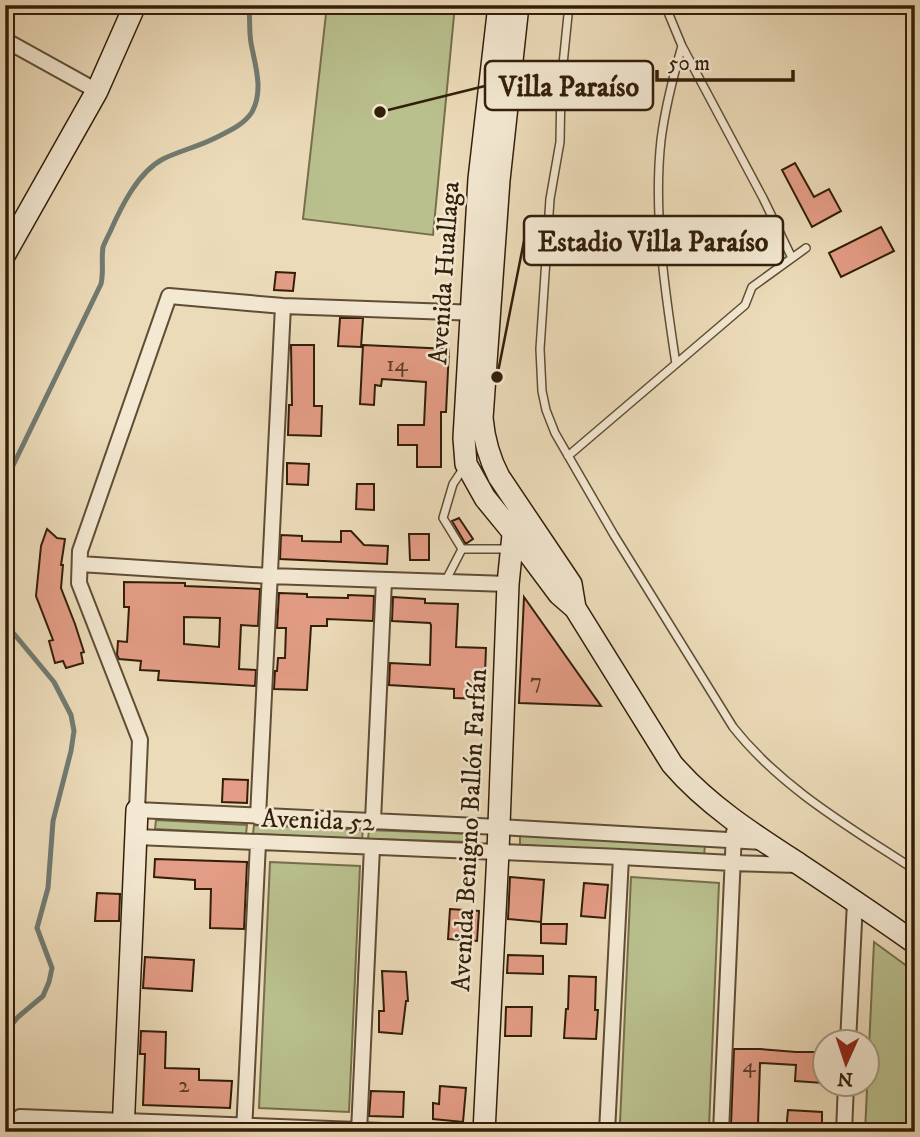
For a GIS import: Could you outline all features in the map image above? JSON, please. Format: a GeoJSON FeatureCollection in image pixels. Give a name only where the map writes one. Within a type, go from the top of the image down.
{"type":"FeatureCollection","features":[{"type":"Feature","properties":{"kind":"main road"},"geometry":{"type":"LineString","coordinates":[[5,254],[97,91],[135,5]]}},
{"type":"Feature","properties":{"kind":"main road","name":"Avenida Huallaga"},"geometry":{"type":"LineString","coordinates":[[499,5],[478,179],[484,437],[491,461],[571,584],[575,608]]}},
{"type":"Feature","properties":{"kind":"main road","name":"Avenida Huallaga"},"geometry":{"type":"LineString","coordinates":[[518,5],[499,180],[464,438],[466,464],[512,540],[559,594],[575,608]]}},
{"type":"Feature","properties":{"kind":"main road","name":"Avenida Benigno Ballón Farfán"},"geometry":{"type":"LineString","coordinates":[[484,1132],[508,584],[512,540],[519,506]]}},
{"type":"Feature","properties":{"kind":"main road"},"geometry":{"type":"LineString","coordinates":[[575,608],[672,764],[734,829],[765,842],[915,943]]}},
{"type":"Feature","properties":{"kind":"main road"},"geometry":{"type":"LineString","coordinates":[[123,1127],[137,810]]}},
{"type":"Feature","properties":{"kind":"street"},"geometry":{"type":"LineString","coordinates":[[5,40],[97,91]]}},
{"type":"Feature","properties":{"kind":"street"},"geometry":{"type":"LineString","coordinates":[[481,313],[283,306],[169,296],[80,551],[79,583],[140,740],[137,810],[499,827],[734,829],[721,1132]]}},
{"type":"Feature","properties":{"kind":"street"},"geometry":{"type":"LineString","coordinates":[[258,817],[283,306]]}},
{"type":"Feature","properties":{"kind":"street"},"geometry":{"type":"LineString","coordinates":[[80,564],[269,576],[508,584]]}},
{"type":"Feature","properties":{"kind":"street"},"geometry":{"type":"LineString","coordinates":[[373,821],[384,580]]}},
{"type":"Feature","properties":{"kind":"street","name":"Avenida 52"},"geometry":{"type":"LineString","coordinates":[[136,837],[800,865]]}},
{"type":"Feature","properties":{"kind":"street"},"geometry":{"type":"LineString","coordinates":[[244,1129],[258,843]]}},
{"type":"Feature","properties":{"kind":"street"},"geometry":{"type":"LineString","coordinates":[[359,1131],[372,847]]}},
{"type":"Feature","properties":{"kind":"street"},"geometry":{"type":"LineString","coordinates":[[607,1132],[621,857]]}},
{"type":"Feature","properties":{"kind":"street"},"geometry":{"type":"LineString","coordinates":[[849,1028],[855,902]]}},
{"type":"Feature","properties":{"kind":"street"},"geometry":{"type":"LineString","coordinates":[[844,1132],[845,1098]]}},
{"type":"Feature","properties":{"kind":"street"},"geometry":{"type":"LineString","coordinates":[[8,1132],[20,1117],[123,1127],[408,1132]]}},
{"type":"Feature","properties":{"kind":"lane"},"geometry":{"type":"LineString","coordinates":[[569,5],[561,84],[560,142],[550,199],[540,349],[542,391],[555,433],[614,535],[745,743],[796,789],[915,870]]}},
{"type":"Feature","properties":{"kind":"lane"},"geometry":{"type":"LineString","coordinates":[[666,5],[682,46],[792,258]]}},
{"type":"Feature","properties":{"kind":"lane"},"geometry":{"type":"LineString","coordinates":[[676,364],[666,299],[659,176],[661,139],[682,46]]}},
{"type":"Feature","properties":{"kind":"lane"},"geometry":{"type":"LineString","coordinates":[[568,456],[745,305],[752,287],[806,248]]}},
{"type":"Feature","properties":{"kind":"lane"},"geometry":{"type":"LineString","coordinates":[[462,550],[443,518],[453,484],[466,464]]}},
{"type":"Feature","properties":{"kind":"lane"},"geometry":{"type":"LineString","coordinates":[[462,550],[512,540]]}},
{"type":"Feature","properties":{"kind":"lane"},"geometry":{"type":"LineString","coordinates":[[445,582],[462,550]]}},
{"type":"Feature","properties":{"kind":"green space"},"geometry":{"type":"Polygon","coordinates":[[[327,5],[455,5],[433,235],[303,219],[327,5]]]}},
{"type":"Feature","properties":{"kind":"green space"},"geometry":{"type":"Polygon","coordinates":[[[156,820],[247,825],[246,834],[155,829],[156,820]]]}},
{"type":"Feature","properties":{"kind":"green space"},"geometry":{"type":"Polygon","coordinates":[[[254,825],[363,830],[362,839],[253,834],[254,825]]]}},
{"type":"Feature","properties":{"kind":"green space"},"geometry":{"type":"Polygon","coordinates":[[[369,830],[472,834],[472,842],[368,839],[369,830]]]}},
{"type":"Feature","properties":{"kind":"green space"},"geometry":{"type":"Polygon","coordinates":[[[520,835],[705,846],[704,855],[520,845],[520,835]]]}},
{"type":"Feature","properties":{"kind":"green space"},"geometry":{"type":"Polygon","coordinates":[[[270,862],[360,866],[349,1112],[259,1108],[270,862]]]}},
{"type":"Feature","properties":{"kind":"green space"},"geometry":{"type":"Polygon","coordinates":[[[631,877],[719,883],[709,1128],[620,1123],[631,877]]]}},
{"type":"Feature","properties":{"kind":"green space"},"geometry":{"type":"Polygon","coordinates":[[[874,942],[915,972],[915,1132],[865,1132],[867,1098],[881,1098],[881,1028],[870,1028],[874,942]]]}},
{"type":"Feature","properties":{"kind":"building"},"geometry":{"type":"Polygon","coordinates":[[[795,163],[814,197],[829,189],[841,211],[812,227],[782,170],[795,163]]]}},
{"type":"Feature","properties":{"kind":"building"},"geometry":{"type":"Polygon","coordinates":[[[881,227],[894,251],[841,277],[829,253],[881,227]]]}},
{"type":"Feature","properties":{"kind":"building"},"geometry":{"type":"Polygon","coordinates":[[[276,272],[295,273],[293,291],[274,290],[276,272]]]}},
{"type":"Feature","properties":{"kind":"building"},"geometry":{"type":"Polygon","coordinates":[[[340,318],[363,318],[361,347],[338,346],[340,318]]]}},
{"type":"Feature","properties":{"kind":"building"},"geometry":{"type":"Polygon","coordinates":[[[291,345],[314,345],[314,406],[322,406],[321,436],[288,435],[289,405],[292,405],[291,345]]]}},
{"type":"Feature","properties":{"kind":"building"},"geometry":{"type":"Polygon","coordinates":[[[363,345],[449,349],[446,412],[441,412],[441,467],[417,467],[417,445],[398,445],[398,425],[424,425],[426,382],[382,379],[381,386],[375,385],[374,405],[360,404],[363,345]]]}},
{"type":"Feature","properties":{"kind":"building"},"geometry":{"type":"Polygon","coordinates":[[[287,463],[309,464],[308,485],[287,484],[287,463]]]}},
{"type":"Feature","properties":{"kind":"building"},"geometry":{"type":"Polygon","coordinates":[[[357,484],[374,484],[374,510],[356,509],[357,484]]]}},
{"type":"Feature","properties":{"kind":"building"},"geometry":{"type":"Polygon","coordinates":[[[459,518],[473,539],[467,543],[452,521],[459,518]]]}},
{"type":"Feature","properties":{"kind":"building"},"geometry":{"type":"Polygon","coordinates":[[[47,529],[57,538],[65,539],[61,588],[84,652],[81,653],[83,663],[66,668],[63,661],[55,663],[49,641],[53,640],[36,596],[41,546],[47,529]]]}},
{"type":"Feature","properties":{"kind":"building"},"geometry":{"type":"Polygon","coordinates":[[[341,531],[351,531],[364,545],[388,546],[387,564],[280,559],[281,535],[302,536],[302,541],[341,542],[341,531]]]}},
{"type":"Feature","properties":{"kind":"building"},"geometry":{"type":"Polygon","coordinates":[[[409,534],[429,534],[429,560],[410,560],[409,534]]]}},
{"type":"Feature","properties":{"kind":"building"},"geometry":{"type":"Polygon","coordinates":[[[124,582],[185,583],[185,586],[260,589],[258,626],[241,625],[239,669],[256,670],[255,686],[158,680],[159,671],[140,670],[141,661],[119,659],[118,641],[127,642],[129,607],[124,607],[124,582]],[[184,617],[184,644],[219,647],[220,618],[184,617]]]}},
{"type":"Feature","properties":{"kind":"building"},"geometry":{"type":"Polygon","coordinates":[[[279,593],[307,594],[307,597],[374,596],[373,621],[327,619],[327,626],[311,626],[307,690],[274,689],[278,658],[285,658],[286,628],[277,628],[279,593]]]}},
{"type":"Feature","properties":{"kind":"building"},"geometry":{"type":"Polygon","coordinates":[[[393,597],[425,599],[425,603],[458,604],[456,647],[486,648],[484,699],[454,698],[454,689],[389,685],[390,663],[430,665],[430,623],[392,621],[393,597]]]}},
{"type":"Feature","properties":{"kind":"building"},"geometry":{"type":"Polygon","coordinates":[[[524,597],[601,706],[519,703],[524,597]]]}},
{"type":"Feature","properties":{"kind":"building"},"geometry":{"type":"Polygon","coordinates":[[[223,779],[248,780],[247,803],[222,802],[223,779]]]}},
{"type":"Feature","properties":{"kind":"building"},"geometry":{"type":"Polygon","coordinates":[[[155,859],[247,862],[244,929],[210,928],[211,889],[195,889],[195,880],[154,877],[155,859]]]}},
{"type":"Feature","properties":{"kind":"building"},"geometry":{"type":"Polygon","coordinates":[[[510,877],[544,880],[541,922],[508,919],[510,877]]]}},
{"type":"Feature","properties":{"kind":"building"},"geometry":{"type":"Polygon","coordinates":[[[584,883],[608,885],[605,918],[581,916],[584,883]]]}},
{"type":"Feature","properties":{"kind":"building"},"geometry":{"type":"Polygon","coordinates":[[[97,893],[120,894],[119,921],[95,921],[97,893]]]}},
{"type":"Feature","properties":{"kind":"building"},"geometry":{"type":"Polygon","coordinates":[[[450,909],[479,911],[477,941],[448,939],[450,909]]]}},
{"type":"Feature","properties":{"kind":"building"},"geometry":{"type":"Polygon","coordinates":[[[541,924],[567,924],[566,944],[541,943],[541,924]]]}},
{"type":"Feature","properties":{"kind":"building"},"geometry":{"type":"Polygon","coordinates":[[[508,955],[543,956],[543,974],[507,973],[508,955]]]}},
{"type":"Feature","properties":{"kind":"building"},"geometry":{"type":"Polygon","coordinates":[[[145,957],[194,960],[192,991],[143,988],[145,957]]]}},
{"type":"Feature","properties":{"kind":"building"},"geometry":{"type":"Polygon","coordinates":[[[382,971],[406,972],[408,1001],[402,1034],[379,1032],[379,1011],[384,1011],[382,971]]]}},
{"type":"Feature","properties":{"kind":"building"},"geometry":{"type":"Polygon","coordinates":[[[569,976],[596,977],[596,1039],[564,1038],[569,976]]]}},
{"type":"Feature","properties":{"kind":"building"},"geometry":{"type":"Polygon","coordinates":[[[506,1007],[532,1007],[531,1036],[505,1036],[506,1007]]]}},
{"type":"Feature","properties":{"kind":"building"},"geometry":{"type":"Polygon","coordinates":[[[141,1031],[166,1032],[165,1068],[199,1069],[199,1080],[232,1081],[230,1108],[143,1105],[145,1054],[140,1054],[141,1031]]]}},
{"type":"Feature","properties":{"kind":"building"},"geometry":{"type":"Polygon","coordinates":[[[734,1049],[811,1052],[811,1082],[795,1081],[796,1065],[760,1063],[758,1125],[731,1124],[734,1049]]]}},
{"type":"Feature","properties":{"kind":"building"},"geometry":{"type":"Polygon","coordinates":[[[440,1086],[466,1088],[463,1122],[433,1119],[433,1103],[439,1104],[440,1086]]]}},
{"type":"Feature","properties":{"kind":"building"},"geometry":{"type":"Polygon","coordinates":[[[371,1091],[404,1092],[403,1117],[369,1116],[371,1091]]]}},
{"type":"Feature","properties":{"kind":"building"},"geometry":{"type":"Polygon","coordinates":[[[788,1110],[822,1112],[822,1132],[786,1132],[788,1110]]]}},
{"type":"Feature","properties":{"kind":"waterway"},"geometry":{"type":"LineString","coordinates":[[5,482],[101,284],[103,247],[131,191],[146,172],[163,159],[229,131],[252,112],[258,86],[250,38],[249,5]]}},
{"type":"Feature","properties":{"kind":"waterway"},"geometry":{"type":"LineString","coordinates":[[5,623],[54,682],[71,715],[74,731],[53,821],[48,888],[37,928],[52,968],[49,982],[43,996],[5,1032]]}},
{"type":"Feature","properties":{"kind":"place","name":"Villa Paraíso"},"geometry":{"type":"Point","coordinates":[380,112]}},
{"type":"Feature","properties":{"kind":"place","name":"Estadio Villa Paraíso"},"geometry":{"type":"Point","coordinates":[497,377]}}]}
